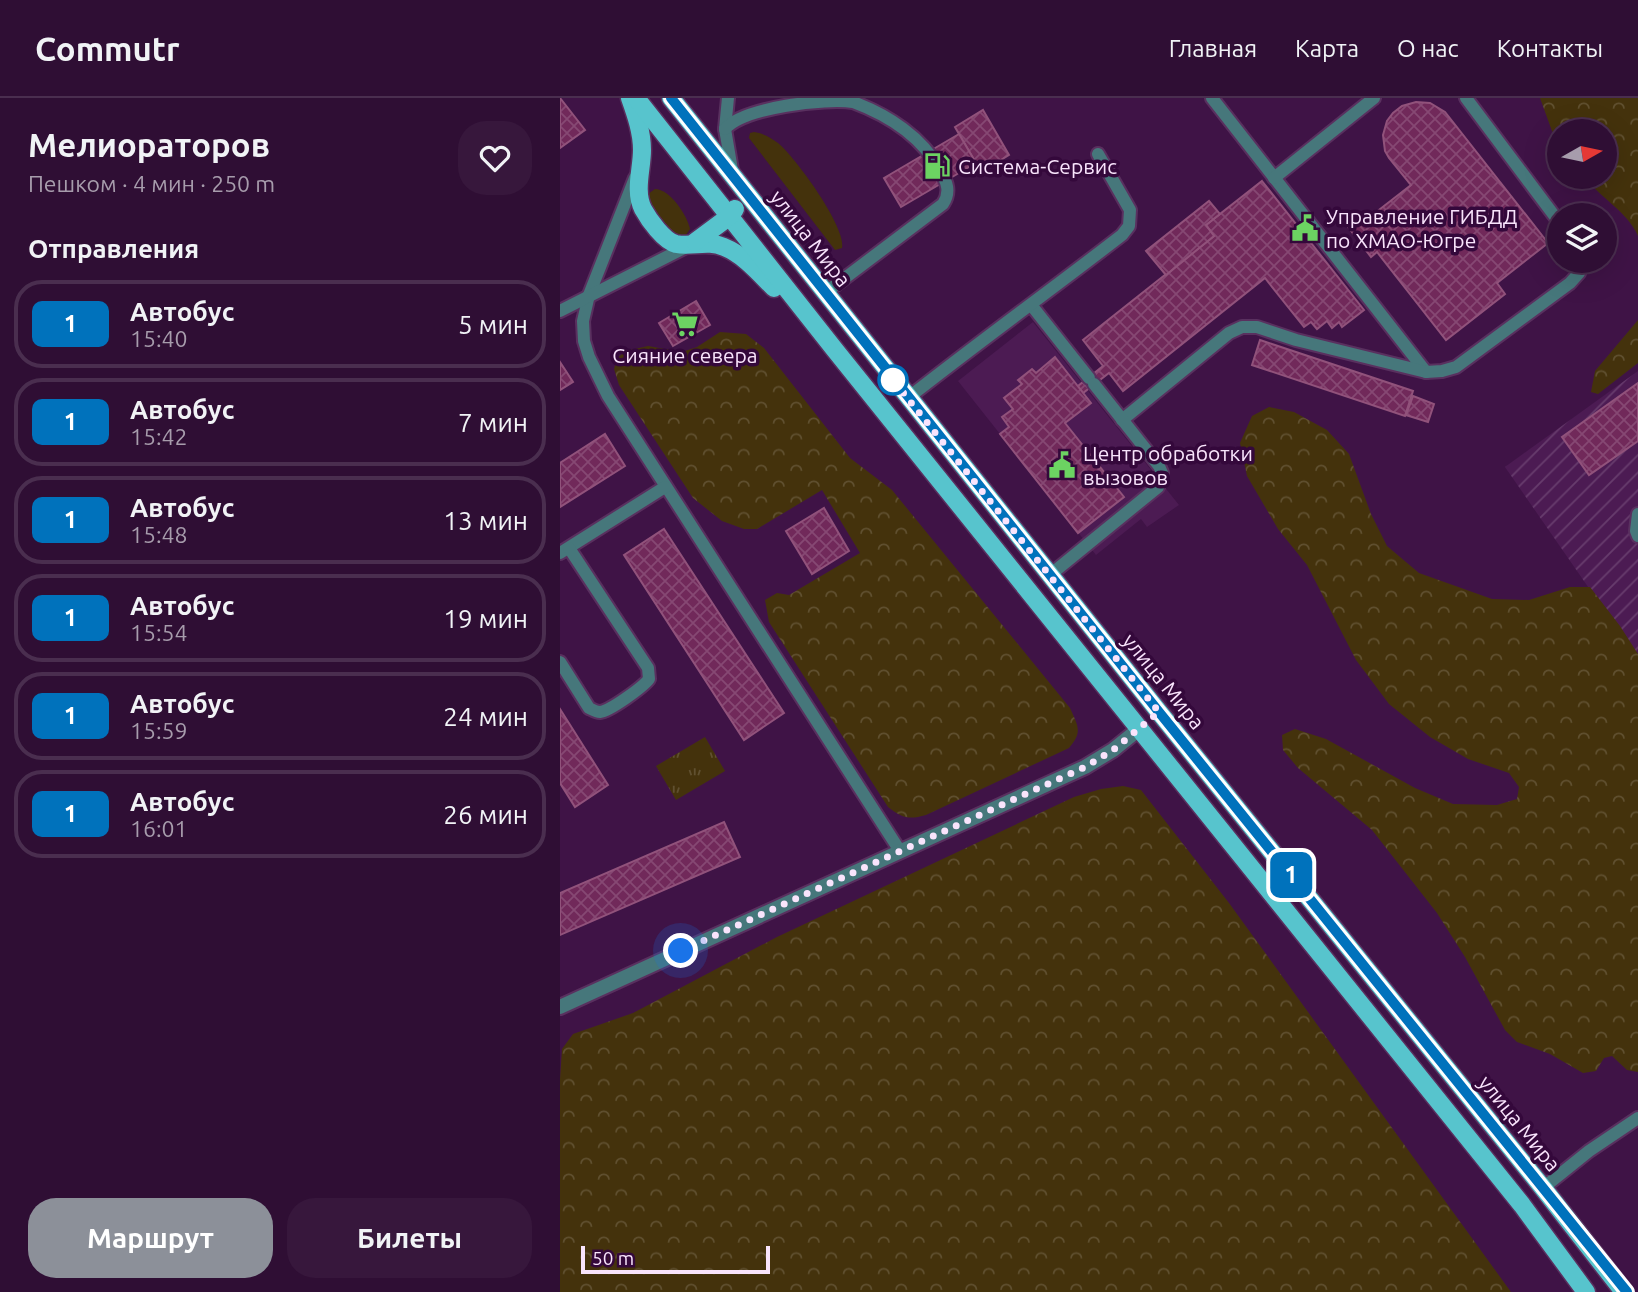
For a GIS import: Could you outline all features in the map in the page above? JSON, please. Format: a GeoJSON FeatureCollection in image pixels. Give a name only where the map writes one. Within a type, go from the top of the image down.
{"type":"FeatureCollection","features":[{"type":"Feature","properties":{"kind":"main road"},"geometry":{"type":"LineString","coordinates":[[629,98],[639,124],[642,151],[639,188],[643,209],[671,242],[719,245],[745,260],[835,350]]}},
{"type":"Feature","properties":{"kind":"main road"},"geometry":{"type":"LineString","coordinates":[[636,98],[835,350],[1522,1205],[1586,1292]]}},
{"type":"Feature","properties":{"kind":"main road","name":"улица Мира"},"geometry":{"type":"LineString","coordinates":[[671,98],[908,398],[1625,1292]]}},
{"type":"Feature","properties":{"kind":"main road"},"geometry":{"type":"LineString","coordinates":[[695,242],[730,216],[737,207],[739,198],[733,177]]}},
{"type":"Feature","properties":{"kind":"main road"},"geometry":{"type":"LineString","coordinates":[[1139,729],[1159,712]]}},
{"type":"Feature","properties":{"kind":"main road"},"geometry":{"type":"LineString","coordinates":[[1522,1205],[1543,1188]]}},
{"type":"Feature","properties":{"kind":"main road"},"geometry":{"type":"LineString","coordinates":[[1553,1245],[1577,1292]]}},
{"type":"Feature","properties":{"kind":"street"},"geometry":{"type":"LineString","coordinates":[[560,1007],[1085,767],[1113,750],[1139,729]]}},
{"type":"Feature","properties":{"kind":"lane"},"geometry":{"type":"LineString","coordinates":[[728,98],[725,129],[733,177]]}},
{"type":"Feature","properties":{"kind":"lane"},"geometry":{"type":"LineString","coordinates":[[1212,98],[1426,372]]}},
{"type":"Feature","properties":{"kind":"lane"},"geometry":{"type":"LineString","coordinates":[[1273,178],[1374,98]]}},
{"type":"Feature","properties":{"kind":"lane"},"geometry":{"type":"LineString","coordinates":[[1466,98],[1547,206]]}},
{"type":"Feature","properties":{"kind":"lane"},"geometry":{"type":"LineString","coordinates":[[725,129],[734,120],[749,114],[795,103],[832,99],[851,101],[908,132],[925,146],[933,157],[948,190],[948,197],[943,204],[825,293]]}},
{"type":"Feature","properties":{"kind":"lane"},"geometry":{"type":"LineString","coordinates":[[908,398],[982,339],[1032,306],[1122,235],[1129,226],[1130,210],[1097,154]]}},
{"type":"Feature","properties":{"kind":"lane"},"geometry":{"type":"LineString","coordinates":[[640,165],[589,295],[583,321],[584,341],[589,357],[608,396],[900,851]]}},
{"type":"Feature","properties":{"kind":"lane"},"geometry":{"type":"LineString","coordinates":[[560,311],[695,242]]}},
{"type":"Feature","properties":{"kind":"lane"},"geometry":{"type":"LineString","coordinates":[[1122,420],[1229,333],[1242,327],[1257,327],[1296,340],[1426,372],[1456,367],[1570,283],[1579,273]]}},
{"type":"Feature","properties":{"kind":"lane"},"geometry":{"type":"LineString","coordinates":[[1032,306],[1159,466],[1161,481],[1158,487],[1050,575]]}},
{"type":"Feature","properties":{"kind":"lane"},"geometry":{"type":"LineString","coordinates":[[560,662],[589,708],[597,712],[606,710],[643,687],[649,679],[648,668],[564,551],[665,486]]}},
{"type":"Feature","properties":{"kind":"lane"},"geometry":{"type":"LineString","coordinates":[[1638,514],[1638,536]]}},
{"type":"Feature","properties":{"kind":"lane"},"geometry":{"type":"LineString","coordinates":[[1543,1188],[1589,1151],[1638,1118]]}},
{"type":"Feature","properties":{"kind":"shaded area"},"geometry":{"type":"Polygon","coordinates":[[[1033,322],[1179,505],[1147,527],[1141,519],[1096,555],[958,381],[1033,322]]]}},
{"type":"Feature","properties":{"kind":"shaded area"},"geometry":{"type":"Polygon","coordinates":[[[1638,371],[1638,659],[1505,467],[1638,371]]]}},
{"type":"Feature","properties":{"kind":"green space"},"geometry":{"type":"Polygon","coordinates":[[[1540,98],[1638,98],[1638,236],[1617,209],[1617,203],[1611,203],[1595,189],[1617,189],[1617,119],[1548,119],[1540,98]]]}},
{"type":"Feature","properties":{"kind":"green space"},"geometry":{"type":"Polygon","coordinates":[[[754,132],[778,143],[807,177],[836,225],[842,248],[835,250],[749,138],[750,133],[754,132]]]}},
{"type":"Feature","properties":{"kind":"green space"},"geometry":{"type":"Polygon","coordinates":[[[655,189],[666,193],[682,210],[690,229],[686,235],[674,237],[648,206],[648,194],[655,189]]]}},
{"type":"Feature","properties":{"kind":"green space"},"geometry":{"type":"Polygon","coordinates":[[[1638,320],[1638,363],[1598,394],[1591,392],[1595,371],[1638,320]]]}},
{"type":"Feature","properties":{"kind":"green space"},"geometry":{"type":"Polygon","coordinates":[[[720,332],[746,334],[764,348],[850,458],[892,490],[1070,708],[1078,733],[1069,748],[926,815],[906,817],[888,807],[769,622],[765,600],[777,593],[789,595],[860,553],[822,490],[757,529],[744,529],[722,521],[693,498],[619,385],[614,369],[617,358],[626,351],[648,346],[682,352],[697,347],[720,332]]]}},
{"type":"Feature","properties":{"kind":"green space"},"geometry":{"type":"Polygon","coordinates":[[[1269,407],[1294,412],[1327,430],[1349,454],[1371,514],[1387,546],[1419,573],[1492,599],[1529,600],[1570,587],[1590,587],[1638,654],[1638,1072],[1627,1070],[1612,1056],[1604,1058],[1596,1071],[1583,1073],[1550,1054],[1517,1042],[1505,1030],[1437,913],[1372,830],[1298,768],[1283,750],[1282,735],[1295,729],[1326,739],[1415,788],[1453,804],[1497,805],[1517,799],[1519,787],[1509,773],[1468,759],[1430,737],[1389,704],[1356,660],[1307,565],[1278,529],[1247,476],[1240,443],[1252,416],[1269,407]]]}},
{"type":"Feature","properties":{"kind":"green space"},"geometry":{"type":"Polygon","coordinates":[[[705,737],[725,771],[676,800],[656,766],[705,737]]]}},
{"type":"Feature","properties":{"kind":"green space"},"geometry":{"type":"Polygon","coordinates":[[[1123,786],[1141,790],[1229,903],[1511,1292],[560,1292],[560,1079],[562,1049],[573,1034],[633,1013],[777,937],[1074,797],[1123,786]]]}},
{"type":"Feature","properties":{"kind":"building"},"geometry":{"type":"Polygon","coordinates":[[[560,98],[585,130],[560,148],[560,98]]]}},
{"type":"Feature","properties":{"kind":"building"},"geometry":{"type":"Polygon","coordinates":[[[1416,102],[1430,103],[1445,112],[1547,242],[1497,283],[1505,294],[1446,340],[1377,252],[1371,257],[1345,223],[1359,212],[1366,220],[1411,185],[1385,151],[1383,135],[1387,121],[1402,106],[1416,102]]]}},
{"type":"Feature","properties":{"kind":"building"},"geometry":{"type":"Polygon","coordinates":[[[983,110],[1009,155],[981,172],[955,127],[983,110]]]}},
{"type":"Feature","properties":{"kind":"building"},"geometry":{"type":"Polygon","coordinates":[[[959,134],[976,163],[901,207],[884,178],[959,134]]]}},
{"type":"Feature","properties":{"kind":"building"},"geometry":{"type":"Polygon","coordinates":[[[1262,181],[1364,310],[1342,327],[1339,322],[1332,328],[1327,321],[1317,329],[1311,322],[1304,327],[1265,278],[1123,391],[1109,373],[1083,393],[1078,386],[1103,366],[1083,340],[1214,236],[1206,225],[1262,181]]]}},
{"type":"Feature","properties":{"kind":"building"},"geometry":{"type":"Polygon","coordinates":[[[1209,201],[1220,214],[1206,225],[1214,236],[1166,275],[1146,251],[1209,201]]]}},
{"type":"Feature","properties":{"kind":"building","name":"Сияние севера"},"geometry":{"type":"Polygon","coordinates":[[[696,301],[710,325],[673,346],[659,323],[696,301]]]}},
{"type":"Feature","properties":{"kind":"building"},"geometry":{"type":"Polygon","coordinates":[[[1260,340],[1413,391],[1405,416],[1252,365],[1260,340]]]}},
{"type":"Feature","properties":{"kind":"building","name":"Центр обработки вызовов"},"geometry":{"type":"Polygon","coordinates":[[[1055,357],[1091,403],[1065,423],[1124,497],[1078,533],[1000,434],[1009,427],[1002,417],[1013,409],[1004,398],[1022,384],[1018,380],[1032,369],[1036,373],[1055,357]]]}},
{"type":"Feature","properties":{"kind":"building"},"geometry":{"type":"Polygon","coordinates":[[[560,362],[573,382],[560,390],[560,362]]]}},
{"type":"Feature","properties":{"kind":"building"},"geometry":{"type":"Polygon","coordinates":[[[1638,383],[1638,441],[1589,475],[1562,437],[1638,383]]]}},
{"type":"Feature","properties":{"kind":"building"},"geometry":{"type":"Polygon","coordinates":[[[1413,396],[1434,404],[1428,422],[1406,415],[1413,396]]]}},
{"type":"Feature","properties":{"kind":"building"},"geometry":{"type":"Polygon","coordinates":[[[605,434],[625,466],[560,507],[560,463],[605,434]]]}},
{"type":"Feature","properties":{"kind":"building"},"geometry":{"type":"Polygon","coordinates":[[[824,508],[849,551],[812,574],[786,531],[824,508]]]}},
{"type":"Feature","properties":{"kind":"building"},"geometry":{"type":"Polygon","coordinates":[[[664,529],[784,713],[744,740],[624,555],[664,529]]]}},
{"type":"Feature","properties":{"kind":"building"},"geometry":{"type":"Polygon","coordinates":[[[560,709],[608,785],[575,807],[560,783],[560,709]]]}},
{"type":"Feature","properties":{"kind":"building"},"geometry":{"type":"Polygon","coordinates":[[[724,822],[740,857],[560,935],[560,893],[724,822]]]}},
{"type":"Feature","properties":{"kind":"bus line","name":"1"},"geometry":{"type":"LineString","coordinates":[[671,98],[1159,712],[1627,1292]]}},
{"type":"Feature","properties":{"kind":"place","name":"Система-Cервис"},"geometry":{"type":"Point","coordinates":[937,166]}},
{"type":"Feature","properties":{"kind":"place","name":"Управление ГИБДД по ХМАО-Югре"},"geometry":{"type":"Point","coordinates":[1305,228]}},
{"type":"Feature","properties":{"kind":"place","name":"Сияние севера"},"geometry":{"type":"Point","coordinates":[685,324]}},
{"type":"Feature","properties":{"kind":"place","name":"Центр обработки вызовов"},"geometry":{"type":"Point","coordinates":[1062,465]}},
{"type":"Feature","properties":{"kind":"route"},"geometry":{"type":"LineString","coordinates":[[681,951],[1098,761],[1159,712],[893,380]]}}]}
